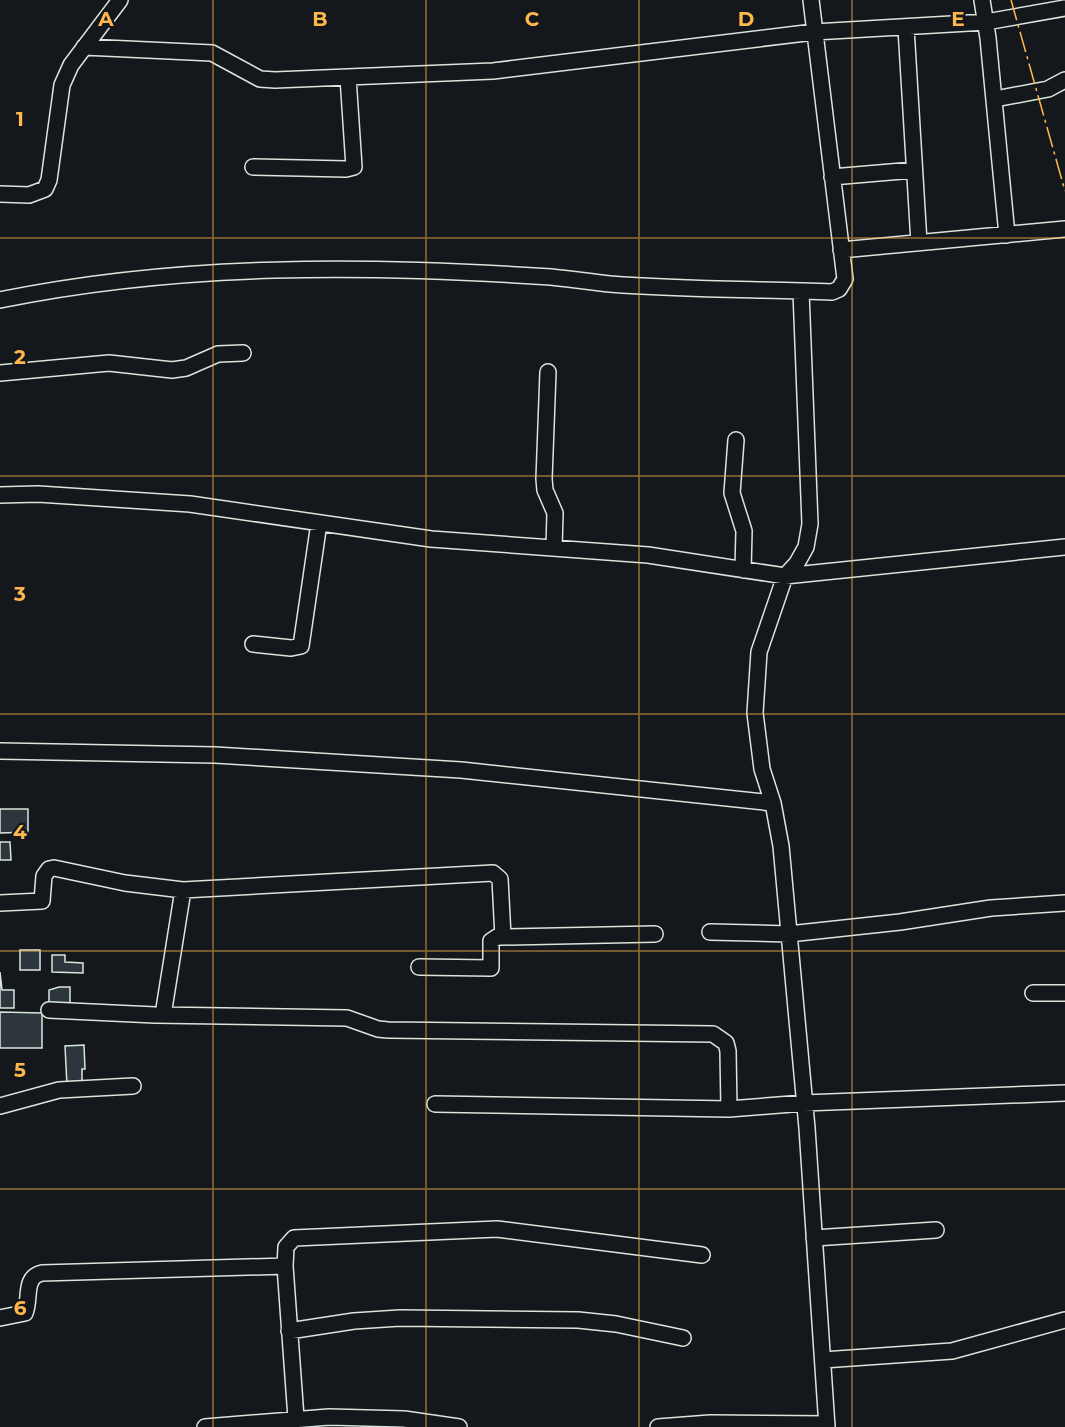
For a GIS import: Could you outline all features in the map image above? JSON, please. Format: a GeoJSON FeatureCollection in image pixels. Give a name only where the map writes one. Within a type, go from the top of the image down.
{"type":"FeatureCollection","features":[{"type":"Feature","properties":{"kind":"street"},"geometry":{"type":"LineString","coordinates":[[0,194],[29,195],[45,189],[49,180],[62,85],[84,47],[120,0]]}},
{"type":"Feature","properties":{"kind":"street"},"geometry":{"type":"LineString","coordinates":[[0,300],[66,286],[211,271],[346,270],[552,277],[609,284],[801,291],[839,289],[845,279],[811,0]]}},
{"type":"Feature","properties":{"kind":"street"},"geometry":{"type":"LineString","coordinates":[[982,0],[995,99],[1007,235]]}},
{"type":"Feature","properties":{"kind":"street"},"geometry":{"type":"LineString","coordinates":[[84,47],[212,53],[260,79],[348,77],[493,71],[814,32],[986,22],[1065,8]]}},
{"type":"Feature","properties":{"kind":"street"},"geometry":{"type":"LineString","coordinates":[[906,28],[919,243]]}},
{"type":"Feature","properties":{"kind":"street"},"geometry":{"type":"LineString","coordinates":[[253,167],[346,170],[354,167],[348,77]]}},
{"type":"Feature","properties":{"kind":"street"},"geometry":{"type":"LineString","coordinates":[[995,99],[1048,89],[1065,80]]}},
{"type":"Feature","properties":{"kind":"street"},"geometry":{"type":"LineString","coordinates":[[832,177],[914,170]]}},
{"type":"Feature","properties":{"kind":"street"},"geometry":{"type":"LineString","coordinates":[[841,250],[1065,229]]}},
{"type":"Feature","properties":{"kind":"street"},"geometry":{"type":"LineString","coordinates":[[658,1427],[710,1423],[827,1426],[804,1103],[781,846],[773,803],[762,769],[755,712],[759,652],[785,576],[797,563],[806,547],[810,524],[801,291]]}},
{"type":"Feature","properties":{"kind":"street"},"geometry":{"type":"LineString","coordinates":[[0,374],[100,363],[172,370],[186,368],[218,354],[243,353]]}},
{"type":"Feature","properties":{"kind":"street"},"geometry":{"type":"LineString","coordinates":[[548,372],[544,479],[545,490],[555,513],[554,548]]}},
{"type":"Feature","properties":{"kind":"street"},"geometry":{"type":"LineString","coordinates":[[736,440],[732,493],[744,531],[743,570]]}},
{"type":"Feature","properties":{"kind":"street"},"geometry":{"type":"LineString","coordinates":[[0,495],[38,494],[190,504],[432,539],[648,555],[785,576],[1065,547]]}},
{"type":"Feature","properties":{"kind":"street"},"geometry":{"type":"LineString","coordinates":[[253,644],[291,648],[302,646],[320,523]]}},
{"type":"Feature","properties":{"kind":"street"},"geometry":{"type":"LineString","coordinates":[[0,751],[215,755],[461,770],[773,803]]}},
{"type":"Feature","properties":{"kind":"street"},"geometry":{"type":"LineString","coordinates":[[0,903],[42,901],[44,876],[49,869],[54,868],[125,883],[183,890],[493,873],[500,879],[503,937]]}},
{"type":"Feature","properties":{"kind":"street"},"geometry":{"type":"LineString","coordinates":[[163,1015],[183,890]]}},
{"type":"Feature","properties":{"kind":"street"},"geometry":{"type":"LineString","coordinates":[[710,932],[789,934],[900,922],[991,908],[1065,903]]}},
{"type":"Feature","properties":{"kind":"street"},"geometry":{"type":"LineString","coordinates":[[420,967],[491,968],[491,941],[497,937],[655,934]]}},
{"type":"Feature","properties":{"kind":"street"},"geometry":{"type":"LineString","coordinates":[[1033,993],[1065,993]]}},
{"type":"Feature","properties":{"kind":"street"},"geometry":{"type":"LineString","coordinates":[[49,1010],[163,1015],[347,1018],[378,1029],[388,1030],[712,1034],[726,1043],[728,1051],[729,1109]]}},
{"type":"Feature","properties":{"kind":"street"},"geometry":{"type":"LineString","coordinates":[[0,1106],[59,1090],[133,1086]]}},
{"type":"Feature","properties":{"kind":"street"},"geometry":{"type":"LineString","coordinates":[[435,1104],[729,1109],[804,1103],[1065,1093]]}},
{"type":"Feature","properties":{"kind":"street"},"geometry":{"type":"LineString","coordinates":[[296,1418],[285,1266],[286,1247],[294,1238],[446,1229],[538,1232],[702,1255]]}},
{"type":"Feature","properties":{"kind":"street"},"geometry":{"type":"LineString","coordinates":[[814,1238],[936,1230]]}},
{"type":"Feature","properties":{"kind":"street"},"geometry":{"type":"LineString","coordinates":[[0,1318],[25,1313],[30,1282],[36,1274],[285,1266]]}},
{"type":"Feature","properties":{"kind":"street"},"geometry":{"type":"LineString","coordinates":[[290,1331],[354,1321],[400,1318],[578,1320],[616,1324],[683,1338]]}},
{"type":"Feature","properties":{"kind":"street"},"geometry":{"type":"LineString","coordinates":[[823,1360],[952,1351],[1065,1320]]}},
{"type":"Feature","properties":{"kind":"street"},"geometry":{"type":"LineString","coordinates":[[205,1427],[296,1418],[373,1417],[459,1427]]}},
{"type":"Feature","properties":{"kind":"building"},"geometry":{"type":"Polygon","coordinates":[[[0,809],[28,809],[28,832],[0,833],[0,809]]]}},
{"type":"Feature","properties":{"kind":"building"},"geometry":{"type":"Polygon","coordinates":[[[0,842],[10,842],[11,860],[0,860],[0,842]]]}},
{"type":"Feature","properties":{"kind":"building"},"geometry":{"type":"Polygon","coordinates":[[[20,950],[40,950],[40,970],[20,970],[20,950]]]}},
{"type":"Feature","properties":{"kind":"building"},"geometry":{"type":"Polygon","coordinates":[[[52,955],[65,955],[65,962],[83,963],[83,973],[52,972],[52,955]]]}},
{"type":"Feature","properties":{"kind":"building"},"geometry":{"type":"Polygon","coordinates":[[[0,972],[2,990],[14,990],[14,1008],[0,1008],[0,972]]]}},
{"type":"Feature","properties":{"kind":"building"},"geometry":{"type":"Polygon","coordinates":[[[70,987],[70,1009],[49,1009],[49,990],[70,987]]]}},
{"type":"Feature","properties":{"kind":"building"},"geometry":{"type":"Polygon","coordinates":[[[0,1012],[42,1013],[42,1048],[0,1048],[0,1012]]]}},
{"type":"Feature","properties":{"kind":"building"},"geometry":{"type":"Polygon","coordinates":[[[84,1045],[85,1069],[82,1069],[82,1085],[67,1086],[65,1046],[84,1045]]]}},
{"type":"Feature","properties":{"kind":"power"},"geometry":{"type":"LineString","coordinates":[[1011,0],[1065,191]]}}]}
